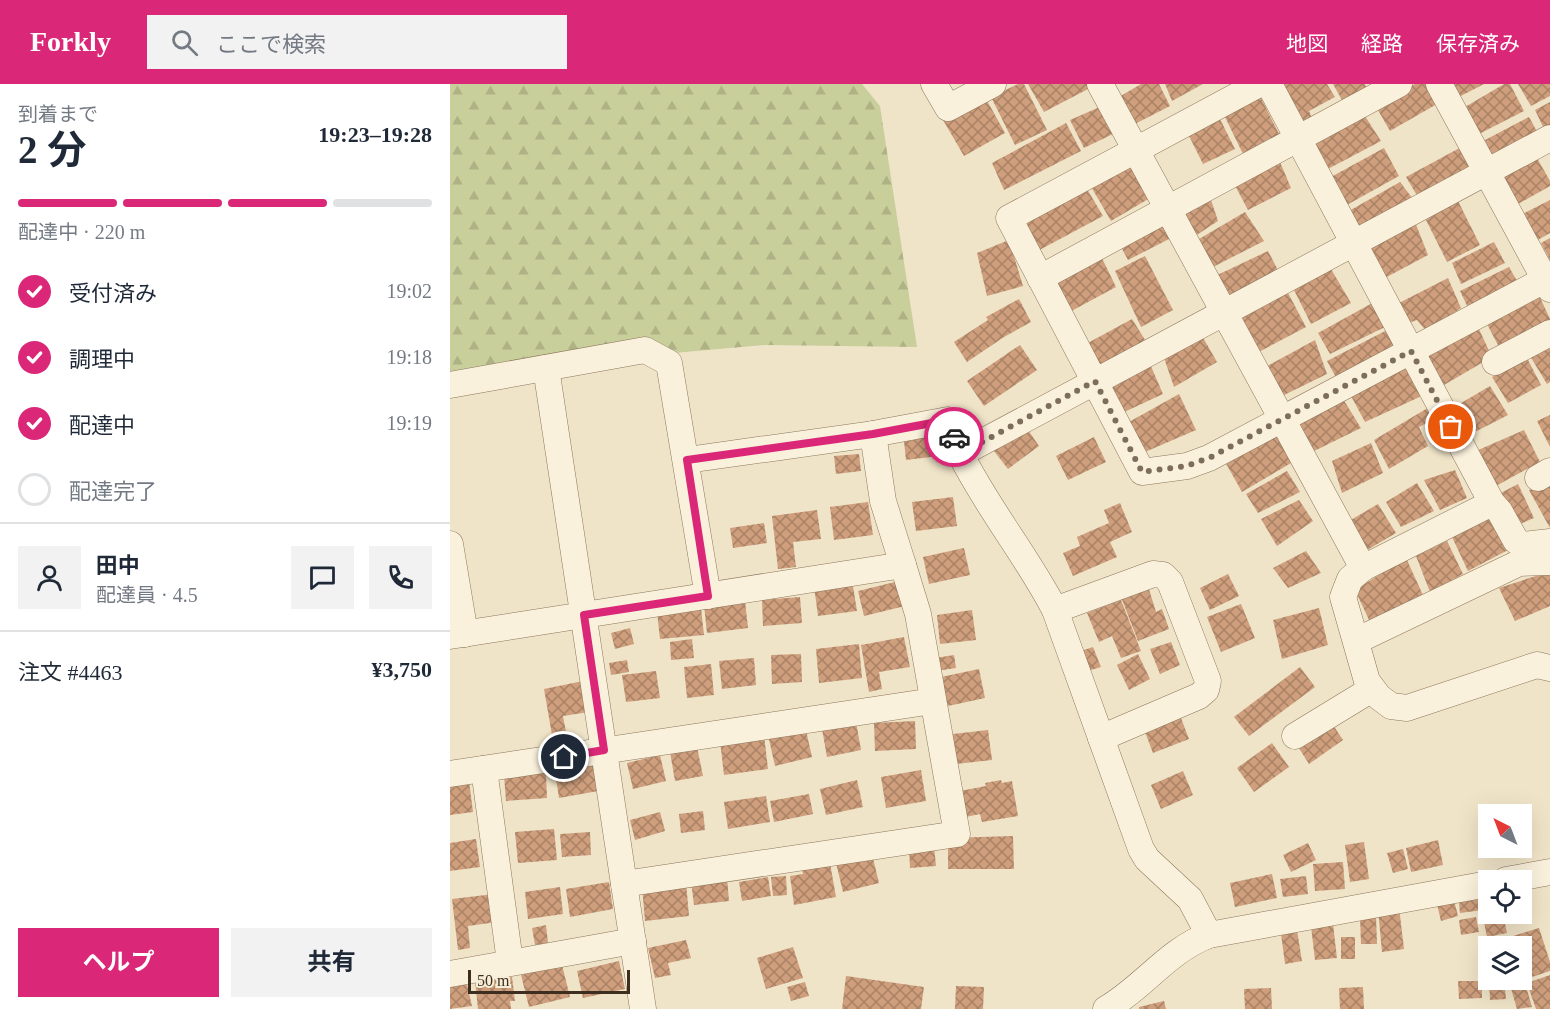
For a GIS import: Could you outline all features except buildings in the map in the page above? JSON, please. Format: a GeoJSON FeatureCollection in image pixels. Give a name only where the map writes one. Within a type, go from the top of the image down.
{"type":"FeatureCollection","features":[{"type":"Feature","properties":{"kind":"street"},"geometry":{"type":"LineString","coordinates":[[934,84],[948,108],[993,84]]}},
{"type":"Feature","properties":{"kind":"street"},"geometry":{"type":"LineString","coordinates":[[1100,84],[1363,568]]}},
{"type":"Feature","properties":{"kind":"street"},"geometry":{"type":"LineString","coordinates":[[1259,84],[1010,218],[1142,472],[1186,466],[1209,458],[1411,351],[1548,282],[1439,84]]}},
{"type":"Feature","properties":{"kind":"street"},"geometry":{"type":"LineString","coordinates":[[1269,84],[1492,503],[1500,512],[1516,541],[1523,545],[1550,542]]}},
{"type":"Feature","properties":{"kind":"street"},"geometry":{"type":"LineString","coordinates":[[1040,278],[1399,84]]}},
{"type":"Feature","properties":{"kind":"street"},"geometry":{"type":"LineString","coordinates":[[960,454],[1550,138]]}},
{"type":"Feature","properties":{"kind":"street"},"geometry":{"type":"LineString","coordinates":[[1495,362],[1550,333]]}},
{"type":"Feature","properties":{"kind":"street"},"geometry":{"type":"LineString","coordinates":[[450,385],[645,350],[669,363],[708,596]]}},
{"type":"Feature","properties":{"kind":"street"},"geometry":{"type":"LineString","coordinates":[[546,368],[643,1009]]}},
{"type":"Feature","properties":{"kind":"street"},"geometry":{"type":"LineString","coordinates":[[687,460],[873,434],[948,420],[960,454],[1038,578],[1055,610],[1144,854],[1190,899],[1209,935]]}},
{"type":"Feature","properties":{"kind":"street"},"geometry":{"type":"LineString","coordinates":[[624,884],[957,834],[918,614],[883,501],[873,434]]}},
{"type":"Feature","properties":{"kind":"street"},"geometry":{"type":"LineString","coordinates":[[1492,503],[1363,568],[1350,579],[1343,597],[1367,681],[1379,697],[1391,706],[1407,708],[1537,665],[1550,668]]}},
{"type":"Feature","properties":{"kind":"street"},"geometry":{"type":"LineString","coordinates":[[450,544],[458,635],[903,565]]}},
{"type":"Feature","properties":{"kind":"street"},"geometry":{"type":"LineString","coordinates":[[1356,641],[1519,563],[1550,562]]}},
{"type":"Feature","properties":{"kind":"street"},"geometry":{"type":"LineString","coordinates":[[1055,610],[1153,574],[1163,575],[1170,582],[1208,681],[1206,690],[1199,696],[1101,738]]}},
{"type":"Feature","properties":{"kind":"street"},"geometry":{"type":"LineString","coordinates":[[1296,736],[1372,689]]}},
{"type":"Feature","properties":{"kind":"street"},"geometry":{"type":"LineString","coordinates":[[450,774],[933,701]]}},
{"type":"Feature","properties":{"kind":"street"},"geometry":{"type":"LineString","coordinates":[[484,769],[510,962]]}},
{"type":"Feature","properties":{"kind":"street"},"geometry":{"type":"LineString","coordinates":[[1532,875],[1550,872]]}},
{"type":"Feature","properties":{"kind":"street"},"geometry":{"type":"LineString","coordinates":[[1106,1009],[1176,952],[1209,935],[1478,886]]}},
{"type":"Feature","properties":{"kind":"street"},"geometry":{"type":"LineString","coordinates":[[450,974],[633,941]]}},
{"type":"Feature","properties":{"kind":"green space"},"geometry":{"type":"Polygon","coordinates":[[[450,84],[862,84],[880,106],[917,347],[764,345],[450,373],[450,84]]]}},
{"type":"Feature","properties":{"kind":"way so far"},"geometry":{"type":"LineString","coordinates":[[954,437],[960,454],[1095,381],[1142,472],[1186,466],[1209,458],[1411,351],[1451,427]]}},
{"type":"Feature","properties":{"kind":"route"},"geometry":{"type":"LineString","coordinates":[[564,757],[604,750],[584,615],[708,596],[687,460],[873,434],[948,420],[954,437]]}}]}
